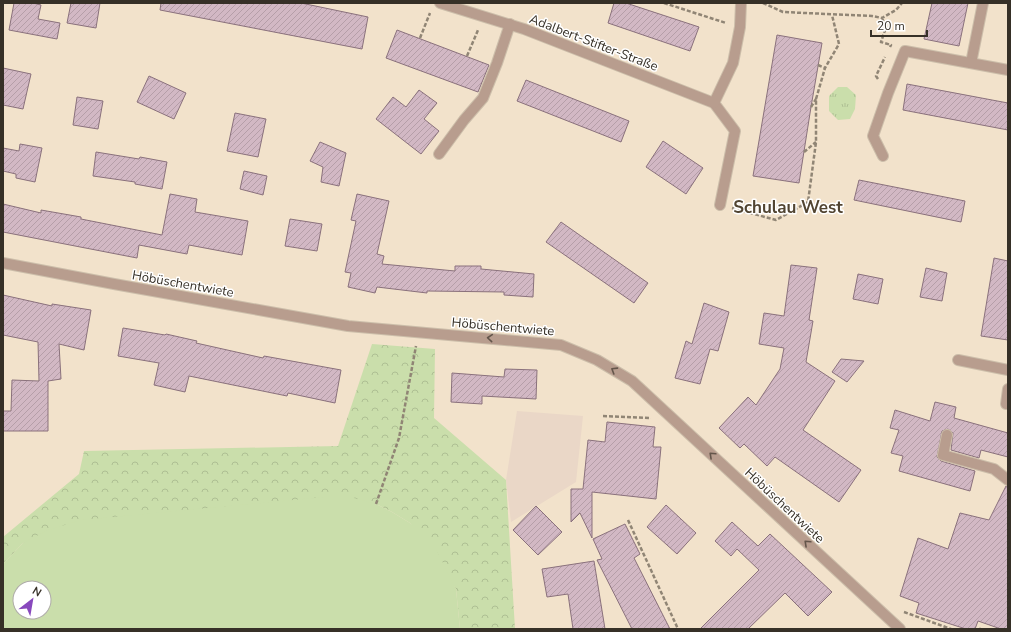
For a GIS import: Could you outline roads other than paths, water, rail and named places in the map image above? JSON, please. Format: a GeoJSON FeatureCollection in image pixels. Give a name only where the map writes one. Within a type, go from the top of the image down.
{"type":"FeatureCollection","features":[{"type":"Feature","properties":{"kind":"street","name":"Adalbert-Stifter-Straße"},"geometry":{"type":"LineString","coordinates":[[440,3],[510,24],[714,103]]}},
{"type":"Feature","properties":{"kind":"street"},"geometry":{"type":"LineString","coordinates":[[720,205],[735,132],[714,103],[733,63],[740,27],[741,3]]}},
{"type":"Feature","properties":{"kind":"street"},"geometry":{"type":"LineString","coordinates":[[971,63],[983,3]]}},
{"type":"Feature","properties":{"kind":"street"},"geometry":{"type":"LineString","coordinates":[[439,154],[464,120],[483,98],[510,24]]}},
{"type":"Feature","properties":{"kind":"street"},"geometry":{"type":"LineString","coordinates":[[883,156],[873,136],[905,51],[1008,70]]}},
{"type":"Feature","properties":{"kind":"street","name":"Höbüschentwiete"},"geometry":{"type":"LineString","coordinates":[[3,263],[348,326],[561,345],[597,360],[632,381],[900,629]]}},
{"type":"Feature","properties":{"kind":"street"},"geometry":{"type":"LineString","coordinates":[[958,360],[1008,370]]}},
{"type":"Feature","properties":{"kind":"street"},"geometry":{"type":"LineString","coordinates":[[1008,389],[1006,404],[1008,404]]}},
{"type":"Feature","properties":{"kind":"street"},"geometry":{"type":"LineString","coordinates":[[947,435],[943,455],[994,469],[1008,480]]}},
{"type":"Feature","properties":{"kind":"district","name":"Schulau West"},"geometry":{"type":"Point","coordinates":[788,207]}}]}
